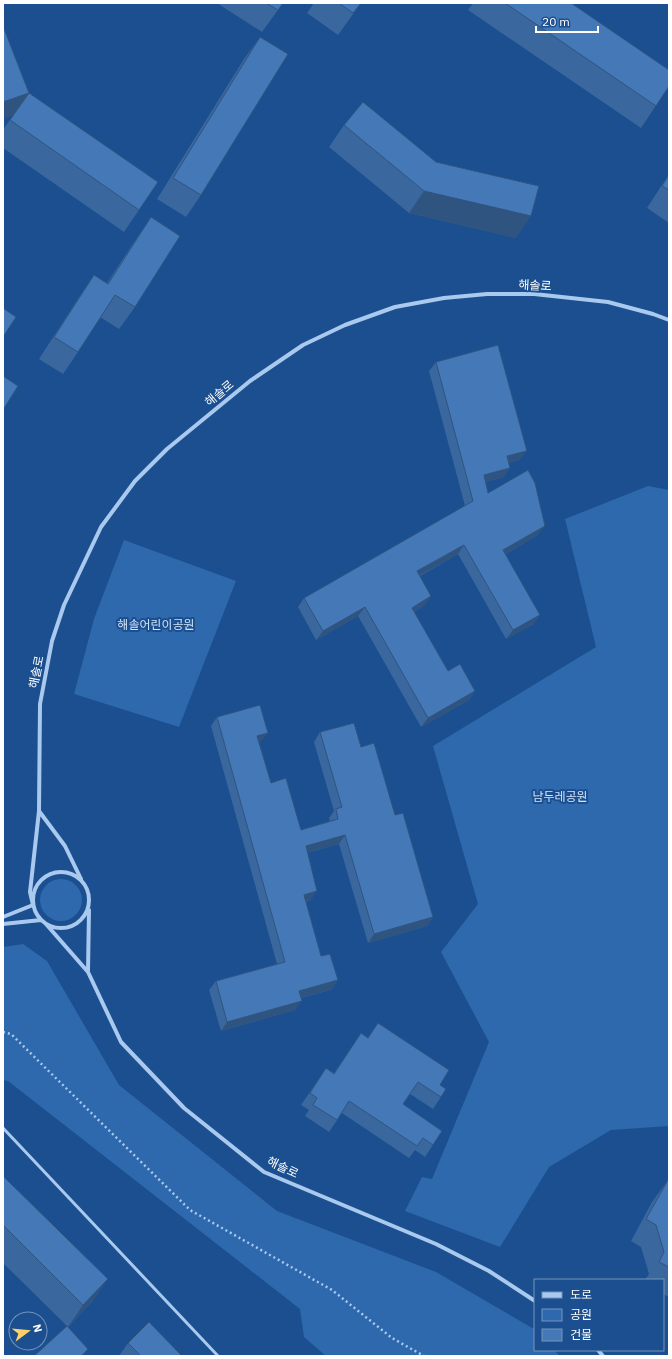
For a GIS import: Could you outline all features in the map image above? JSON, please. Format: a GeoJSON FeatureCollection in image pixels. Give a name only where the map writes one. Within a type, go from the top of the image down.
{"type":"FeatureCollection","features":[{"type":"Feature","properties":{"kind":"street","name":"해솔로"},"geometry":{"type":"LineString","coordinates":[[33,905],[30,892],[39,811],[40,704],[52,641],[64,605],[101,527],[135,481],[167,450],[250,381],[303,345],[344,325],[395,307],[444,298],[487,294],[534,294],[608,302],[653,314],[669,320]]}},
{"type":"Feature","properties":{"kind":"street"},"geometry":{"type":"LineString","coordinates":[[39,811],[65,846],[86,887],[89,897],[88,972]]}},
{"type":"Feature","properties":{"kind":"street"},"geometry":{"type":"LineString","coordinates":[[81,879],[64,871],[54,872],[46,875],[39,881],[34,888],[32,896],[33,905],[41,920],[88,972]]}},
{"type":"Feature","properties":{"kind":"street"},"geometry":{"type":"LineString","coordinates":[[3,917],[33,905]]}},
{"type":"Feature","properties":{"kind":"street"},"geometry":{"type":"LineString","coordinates":[[46,924],[60,928],[70,927],[85,915],[89,906]]}},
{"type":"Feature","properties":{"kind":"street"},"geometry":{"type":"LineString","coordinates":[[3,924],[41,920]]}},
{"type":"Feature","properties":{"kind":"street","name":"해솔로"},"geometry":{"type":"LineString","coordinates":[[88,972],[121,1042],[184,1108],[264,1172],[436,1244],[489,1271],[534,1300]]}},
{"type":"Feature","properties":{"kind":"lane"},"geometry":{"type":"LineString","coordinates":[[3,1128],[218,1356]]}},
{"type":"Feature","properties":{"kind":"path"},"geometry":{"type":"LineString","coordinates":[[3,1032],[11,1034],[190,1210],[332,1290],[392,1338],[424,1356]]}},
{"type":"Feature","properties":{"kind":"green space","name":"남두레공원"},"geometry":{"type":"Polygon","coordinates":[[[648,486],[669,490],[669,1126],[611,1130],[549,1167],[500,1247],[405,1211],[422,1177],[432,1179],[489,1042],[441,952],[478,904],[433,746],[596,647],[565,519],[648,486]]]}},
{"type":"Feature","properties":{"kind":"green space","name":"해솔어린이공원"},"geometry":{"type":"Polygon","coordinates":[[[124,540],[236,581],[179,727],[74,694],[94,619],[124,540]]]}},
{"type":"Feature","properties":{"kind":"green space"},"geometry":{"type":"Polygon","coordinates":[[[61,879],[76,885],[82,900],[76,915],[61,921],[46,915],[40,900],[46,885],[61,879]]]}},
{"type":"Feature","properties":{"kind":"green space"},"geometry":{"type":"Polygon","coordinates":[[[23,944],[47,961],[119,1085],[277,1211],[436,1272],[534,1329],[534,1351],[555,1351],[560,1356],[326,1356],[304,1337],[300,1309],[8,1081],[3,1080],[3,947],[23,944]]]}},
{"type":"Feature","properties":{"kind":"building"},"geometry":{"type":"Polygon","coordinates":[[[266,3],[283,3],[278,10],[266,3]]]}},
{"type":"Feature","properties":{"kind":"building"},"geometry":{"type":"Polygon","coordinates":[[[339,3],[361,3],[353,13],[339,3]]]}},
{"type":"Feature","properties":{"kind":"building"},"geometry":{"type":"Polygon","coordinates":[[[505,3],[571,3],[669,70],[669,86],[656,106],[505,3]]]}},
{"type":"Feature","properties":{"kind":"building"},"geometry":{"type":"Polygon","coordinates":[[[3,26],[29,93],[3,102],[3,26]]]}},
{"type":"Feature","properties":{"kind":"building"},"geometry":{"type":"Polygon","coordinates":[[[260,37],[288,54],[201,195],[173,178],[260,37]]]}},
{"type":"Feature","properties":{"kind":"building"},"geometry":{"type":"Polygon","coordinates":[[[29,93],[158,182],[139,210],[10,120],[29,93]]]}},
{"type":"Feature","properties":{"kind":"building"},"geometry":{"type":"Polygon","coordinates":[[[363,102],[436,162],[539,186],[531,216],[424,191],[344,125],[363,102]]]}},
{"type":"Feature","properties":{"kind":"building"},"geometry":{"type":"Polygon","coordinates":[[[669,175],[669,190],[662,186],[669,175]]]}},
{"type":"Feature","properties":{"kind":"building"},"geometry":{"type":"Polygon","coordinates":[[[151,217],[180,236],[135,307],[115,295],[78,352],[54,337],[94,275],[108,284],[151,217]]]}},
{"type":"Feature","properties":{"kind":"building"},"geometry":{"type":"Polygon","coordinates":[[[3,308],[16,317],[3,337],[3,308]]]}},
{"type":"Feature","properties":{"kind":"building"},"geometry":{"type":"Polygon","coordinates":[[[498,345],[527,451],[507,456],[510,468],[484,475],[488,493],[528,470],[535,483],[545,526],[503,550],[540,615],[513,630],[464,545],[417,571],[431,596],[412,608],[448,671],[460,664],[475,691],[428,718],[365,607],[323,631],[304,598],[473,501],[436,362],[498,345]]]}},
{"type":"Feature","properties":{"kind":"building"},"geometry":{"type":"Polygon","coordinates":[[[3,376],[18,386],[3,410],[3,376]]]}},
{"type":"Feature","properties":{"kind":"building"},"geometry":{"type":"Polygon","coordinates":[[[260,705],[268,733],[257,736],[271,783],[286,778],[301,830],[338,819],[336,809],[342,807],[320,732],[354,723],[361,747],[374,743],[395,815],[403,813],[433,917],[374,934],[345,835],[306,846],[317,891],[304,895],[321,956],[330,954],[338,980],[299,991],[302,1001],[227,1022],[216,981],[285,962],[217,717],[260,705]]]}},
{"type":"Feature","properties":{"kind":"building"},"geometry":{"type":"Polygon","coordinates":[[[378,1023],[449,1070],[440,1085],[446,1089],[441,1097],[418,1082],[403,1104],[442,1131],[433,1145],[423,1138],[417,1146],[349,1101],[337,1120],[313,1105],[317,1098],[310,1093],[326,1068],[334,1074],[361,1033],[368,1038],[378,1023]]]}},
{"type":"Feature","properties":{"kind":"building"},"geometry":{"type":"Polygon","coordinates":[[[3,1176],[108,1279],[83,1305],[3,1225],[3,1176]]]}},
{"type":"Feature","properties":{"kind":"building"},"geometry":{"type":"Polygon","coordinates":[[[668,1180],[669,1267],[659,1262],[664,1252],[656,1225],[646,1219],[668,1180]]]}},
{"type":"Feature","properties":{"kind":"building"},"geometry":{"type":"Polygon","coordinates":[[[149,1322],[182,1356],[141,1356],[128,1343],[149,1322]]]}},
{"type":"Feature","properties":{"kind":"building"},"geometry":{"type":"Polygon","coordinates":[[[67,1326],[88,1349],[81,1356],[34,1356],[40,1351],[48,1351],[48,1343],[67,1326]]]}}]}
